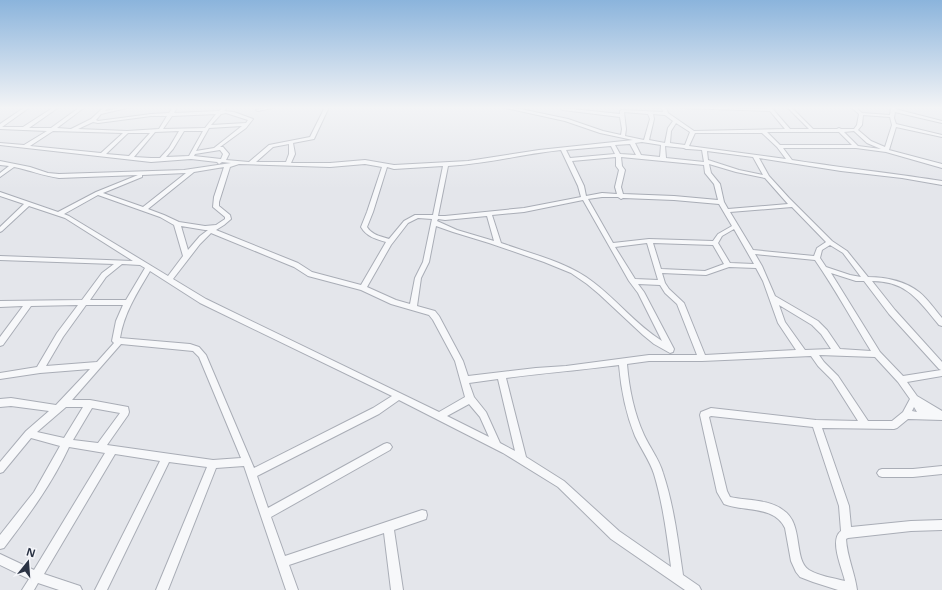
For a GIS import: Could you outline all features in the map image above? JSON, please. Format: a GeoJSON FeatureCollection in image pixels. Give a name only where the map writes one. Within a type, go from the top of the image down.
{"type":"FeatureCollection","features":[{"type":"Feature","properties":{"kind":"street"},"geometry":{"type":"LineString","coordinates":[[24,147],[44,135]]}},
{"type":"Feature","properties":{"kind":"street"},"geometry":{"type":"LineString","coordinates":[[103,154],[124,135]]}},
{"type":"Feature","properties":{"kind":"street"},"geometry":{"type":"LineString","coordinates":[[131,157],[153,135]]}},
{"type":"Feature","properties":{"kind":"street"},"geometry":{"type":"LineString","coordinates":[[162,159],[171,149],[179,135]]}},
{"type":"Feature","properties":{"kind":"street"},"geometry":{"type":"LineString","coordinates":[[192,155],[203,135]]}},
{"type":"Feature","properties":{"kind":"street"},"geometry":{"type":"LineString","coordinates":[[0,144],[150,160],[192,155],[216,148],[233,135]]}},
{"type":"Feature","properties":{"kind":"street"},"geometry":{"type":"LineString","coordinates":[[251,163],[278,143],[312,138],[314,135]]}},
{"type":"Feature","properties":{"kind":"street"},"geometry":{"type":"LineString","coordinates":[[618,135],[644,142],[755,156],[942,183]]}},
{"type":"Feature","properties":{"kind":"street"},"geometry":{"type":"LineString","coordinates":[[644,142],[646,135]]}},
{"type":"Feature","properties":{"kind":"street"},"geometry":{"type":"LineString","coordinates":[[663,160],[667,135]]}},
{"type":"Feature","properties":{"kind":"street"},"geometry":{"type":"LineString","coordinates":[[686,148],[692,135]]}},
{"type":"Feature","properties":{"kind":"street"},"geometry":{"type":"LineString","coordinates":[[766,135],[779,146],[790,161]]}},
{"type":"Feature","properties":{"kind":"street"},"geometry":{"type":"LineString","coordinates":[[845,135],[856,147]]}},
{"type":"Feature","properties":{"kind":"street"},"geometry":{"type":"LineString","coordinates":[[860,135],[869,142],[886,151]]}},
{"type":"Feature","properties":{"kind":"street"},"geometry":{"type":"LineString","coordinates":[[886,151],[891,135]]}},
{"type":"Feature","properties":{"kind":"street"},"geometry":{"type":"LineString","coordinates":[[288,164],[292,154],[291,142]]}},
{"type":"Feature","properties":{"kind":"street"},"geometry":{"type":"LineString","coordinates":[[192,155],[240,163],[343,164],[365,162],[400,167],[468,163],[521,154],[644,142]]}},
{"type":"Feature","properties":{"kind":"street"},"geometry":{"type":"LineString","coordinates":[[632,143],[639,156]]}},
{"type":"Feature","properties":{"kind":"street"},"geometry":{"type":"LineString","coordinates":[[613,145],[618,156],[619,166],[622,170],[618,187],[621,197]]}},
{"type":"Feature","properties":{"kind":"street"},"geometry":{"type":"LineString","coordinates":[[779,146],[856,147],[886,151],[942,166]]}},
{"type":"Feature","properties":{"kind":"street"},"geometry":{"type":"LineString","coordinates":[[208,169],[223,160],[226,154],[221,148],[216,148]]}},
{"type":"Feature","properties":{"kind":"street"},"geometry":{"type":"LineString","coordinates":[[563,149],[581,186],[584,198],[632,280],[641,292],[675,358]]}},
{"type":"Feature","properties":{"kind":"street"},"geometry":{"type":"LineString","coordinates":[[704,150],[708,173],[717,184],[721,202],[759,266],[782,323],[802,354]]}},
{"type":"Feature","properties":{"kind":"street"},"geometry":{"type":"LineString","coordinates":[[569,160],[639,156],[663,160],[706,163],[767,177]]}},
{"type":"Feature","properties":{"kind":"street"},"geometry":{"type":"LineString","coordinates":[[755,156],[767,177],[792,205],[830,242],[845,252],[864,279],[942,367]]}},
{"type":"Feature","properties":{"kind":"street"},"geometry":{"type":"LineString","coordinates":[[0,163],[28,168],[47,175],[59,176],[148,174],[193,171],[240,163]]}},
{"type":"Feature","properties":{"kind":"street"},"geometry":{"type":"LineString","coordinates":[[413,308],[418,278],[426,262],[446,164]]}},
{"type":"Feature","properties":{"kind":"street"},"geometry":{"type":"LineString","coordinates":[[0,175],[14,165]]}},
{"type":"Feature","properties":{"kind":"street"},"geometry":{"type":"LineString","coordinates":[[168,280],[186,255],[203,236],[211,228],[228,219],[228,216],[216,207],[215,203],[225,178],[227,166]]}},
{"type":"Feature","properties":{"kind":"street"},"geometry":{"type":"LineString","coordinates":[[385,166],[376,188],[371,212],[364,227],[370,234],[390,242]]}},
{"type":"Feature","properties":{"kind":"street"},"geometry":{"type":"LineString","coordinates":[[144,209],[193,171]]}},
{"type":"Feature","properties":{"kind":"street"},"geometry":{"type":"LineString","coordinates":[[59,214],[98,193],[148,174]]}},
{"type":"Feature","properties":{"kind":"street"},"geometry":{"type":"LineString","coordinates":[[98,193],[162,216],[177,224],[211,228],[296,265],[310,274],[363,288],[394,302],[432,314],[436,318],[459,360],[470,399],[482,415],[497,445]]}},
{"type":"Feature","properties":{"kind":"street"},"geometry":{"type":"LineString","coordinates":[[0,194],[59,214],[79,224],[203,301],[440,416],[522,459],[561,484],[615,535],[695,590]]}},
{"type":"Feature","properties":{"kind":"street"},"geometry":{"type":"LineString","coordinates":[[434,219],[524,210],[602,195],[621,197],[674,198],[721,202]]}},
{"type":"Feature","properties":{"kind":"street"},"geometry":{"type":"LineString","coordinates":[[0,229],[27,204]]}},
{"type":"Feature","properties":{"kind":"street"},"geometry":{"type":"LineString","coordinates":[[726,211],[792,205]]}},
{"type":"Feature","properties":{"kind":"street"},"geometry":{"type":"LineString","coordinates":[[489,214],[498,245]]}},
{"type":"Feature","properties":{"kind":"street"},"geometry":{"type":"LineString","coordinates":[[363,288],[390,242],[406,222],[412,218],[423,215],[434,219],[444,228],[498,245],[576,273],[603,292],[628,318],[654,341],[670,350]]}},
{"type":"Feature","properties":{"kind":"street"},"geometry":{"type":"LineString","coordinates":[[177,224],[186,255]]}},
{"type":"Feature","properties":{"kind":"street"},"geometry":{"type":"LineString","coordinates":[[715,243],[720,235],[736,226]]}},
{"type":"Feature","properties":{"kind":"street"},"geometry":{"type":"LineString","coordinates":[[611,245],[649,241],[693,241],[715,243]]}},
{"type":"Feature","properties":{"kind":"street"},"geometry":{"type":"LineString","coordinates":[[649,241],[662,283],[667,292],[680,303],[702,358]]}},
{"type":"Feature","properties":{"kind":"street"},"geometry":{"type":"LineString","coordinates":[[830,242],[819,249],[817,258],[834,282],[877,354],[901,380],[924,415]]}},
{"type":"Feature","properties":{"kind":"street"},"geometry":{"type":"LineString","coordinates":[[715,243],[728,265]]}},
{"type":"Feature","properties":{"kind":"street"},"geometry":{"type":"LineString","coordinates":[[751,252],[817,258]]}},
{"type":"Feature","properties":{"kind":"street"},"geometry":{"type":"LineString","coordinates":[[0,258],[140,263]]}},
{"type":"Feature","properties":{"kind":"street"},"geometry":{"type":"LineString","coordinates":[[40,370],[60,335],[104,275],[121,262]]}},
{"type":"Feature","properties":{"kind":"street"},"geometry":{"type":"LineString","coordinates":[[659,271],[706,274],[728,265],[759,266]]}},
{"type":"Feature","properties":{"kind":"street"},"geometry":{"type":"LineString","coordinates":[[119,342],[116,341],[118,324],[149,268]]}},
{"type":"Feature","properties":{"kind":"street"},"geometry":{"type":"LineString","coordinates":[[824,268],[848,277],[880,279],[908,288],[917,294],[938,315],[942,323]]}},
{"type":"Feature","properties":{"kind":"street"},"geometry":{"type":"LineString","coordinates":[[632,280],[662,283]]}},
{"type":"Feature","properties":{"kind":"street"},"geometry":{"type":"LineString","coordinates":[[773,298],[815,323],[824,332],[838,353]]}},
{"type":"Feature","properties":{"kind":"street"},"geometry":{"type":"LineString","coordinates":[[0,304],[84,302],[129,303]]}},
{"type":"Feature","properties":{"kind":"street"},"geometry":{"type":"LineString","coordinates":[[0,343],[29,303]]}},
{"type":"Feature","properties":{"kind":"street"},"geometry":{"type":"LineString","coordinates":[[0,469],[29,434],[61,406],[119,342]]}},
{"type":"Feature","properties":{"kind":"street"},"geometry":{"type":"LineString","coordinates":[[119,342],[190,347],[202,355],[252,474],[265,515],[283,562],[291,590]]}},
{"type":"Feature","properties":{"kind":"street"},"geometry":{"type":"LineString","coordinates":[[465,380],[649,358],[702,358],[813,353],[877,354]]}},
{"type":"Feature","properties":{"kind":"street"},"geometry":{"type":"LineString","coordinates":[[813,353],[821,364],[835,378],[866,425]]}},
{"type":"Feature","properties":{"kind":"street"},"geometry":{"type":"LineString","coordinates":[[623,362],[624,380],[630,407],[640,436],[659,472],[671,528],[678,579]]}},
{"type":"Feature","properties":{"kind":"street"},"geometry":{"type":"LineString","coordinates":[[0,376],[99,364]]}},
{"type":"Feature","properties":{"kind":"street"},"geometry":{"type":"LineString","coordinates":[[901,380],[942,373]]}},
{"type":"Feature","properties":{"kind":"street"},"geometry":{"type":"LineString","coordinates":[[501,376],[522,459]]}},
{"type":"Feature","properties":{"kind":"street"},"geometry":{"type":"LineString","coordinates":[[252,474],[376,411],[399,396]]}},
{"type":"Feature","properties":{"kind":"street"},"geometry":{"type":"LineString","coordinates":[[440,416],[470,399]]}},
{"type":"Feature","properties":{"kind":"street"},"geometry":{"type":"LineString","coordinates":[[914,399],[906,415],[894,425],[816,424],[711,412],[704,415],[722,492],[727,501],[738,504],[766,507],[781,514],[786,520],[791,533],[799,567],[805,573],[851,589],[841,545],[841,537],[846,533],[911,526],[942,525]]}},
{"type":"Feature","properties":{"kind":"street"},"geometry":{"type":"LineString","coordinates":[[914,399],[942,416]]}},
{"type":"Feature","properties":{"kind":"street"},"geometry":{"type":"LineString","coordinates":[[0,403],[11,402],[61,406],[90,404],[125,410],[100,448]]}},
{"type":"Feature","properties":{"kind":"street"},"geometry":{"type":"LineString","coordinates":[[0,544],[37,495],[90,404]]}},
{"type":"Feature","properties":{"kind":"street"},"geometry":{"type":"LineString","coordinates":[[906,415],[942,416]]}},
{"type":"Feature","properties":{"kind":"street"},"geometry":{"type":"LineString","coordinates":[[816,424],[844,506],[846,533]]}},
{"type":"Feature","properties":{"kind":"street"},"geometry":{"type":"LineString","coordinates":[[29,434],[66,443],[214,464],[247,462]]}},
{"type":"Feature","properties":{"kind":"street"},"geometry":{"type":"LineString","coordinates":[[265,515],[388,447]]}},
{"type":"Feature","properties":{"kind":"street"},"geometry":{"type":"LineString","coordinates":[[28,590],[112,450]]}},
{"type":"Feature","properties":{"kind":"street"},"geometry":{"type":"LineString","coordinates":[[101,590],[168,457]]}},
{"type":"Feature","properties":{"kind":"street"},"geometry":{"type":"LineString","coordinates":[[162,590],[214,464]]}},
{"type":"Feature","properties":{"kind":"street"},"geometry":{"type":"LineString","coordinates":[[882,473],[913,473],[942,470]]}},
{"type":"Feature","properties":{"kind":"street"},"geometry":{"type":"LineString","coordinates":[[283,562],[422,515]]}},
{"type":"Feature","properties":{"kind":"street"},"geometry":{"type":"LineString","coordinates":[[388,527],[397,590]]}},
{"type":"Feature","properties":{"kind":"street"},"geometry":{"type":"LineString","coordinates":[[0,560],[37,577],[76,590]]}}]}
